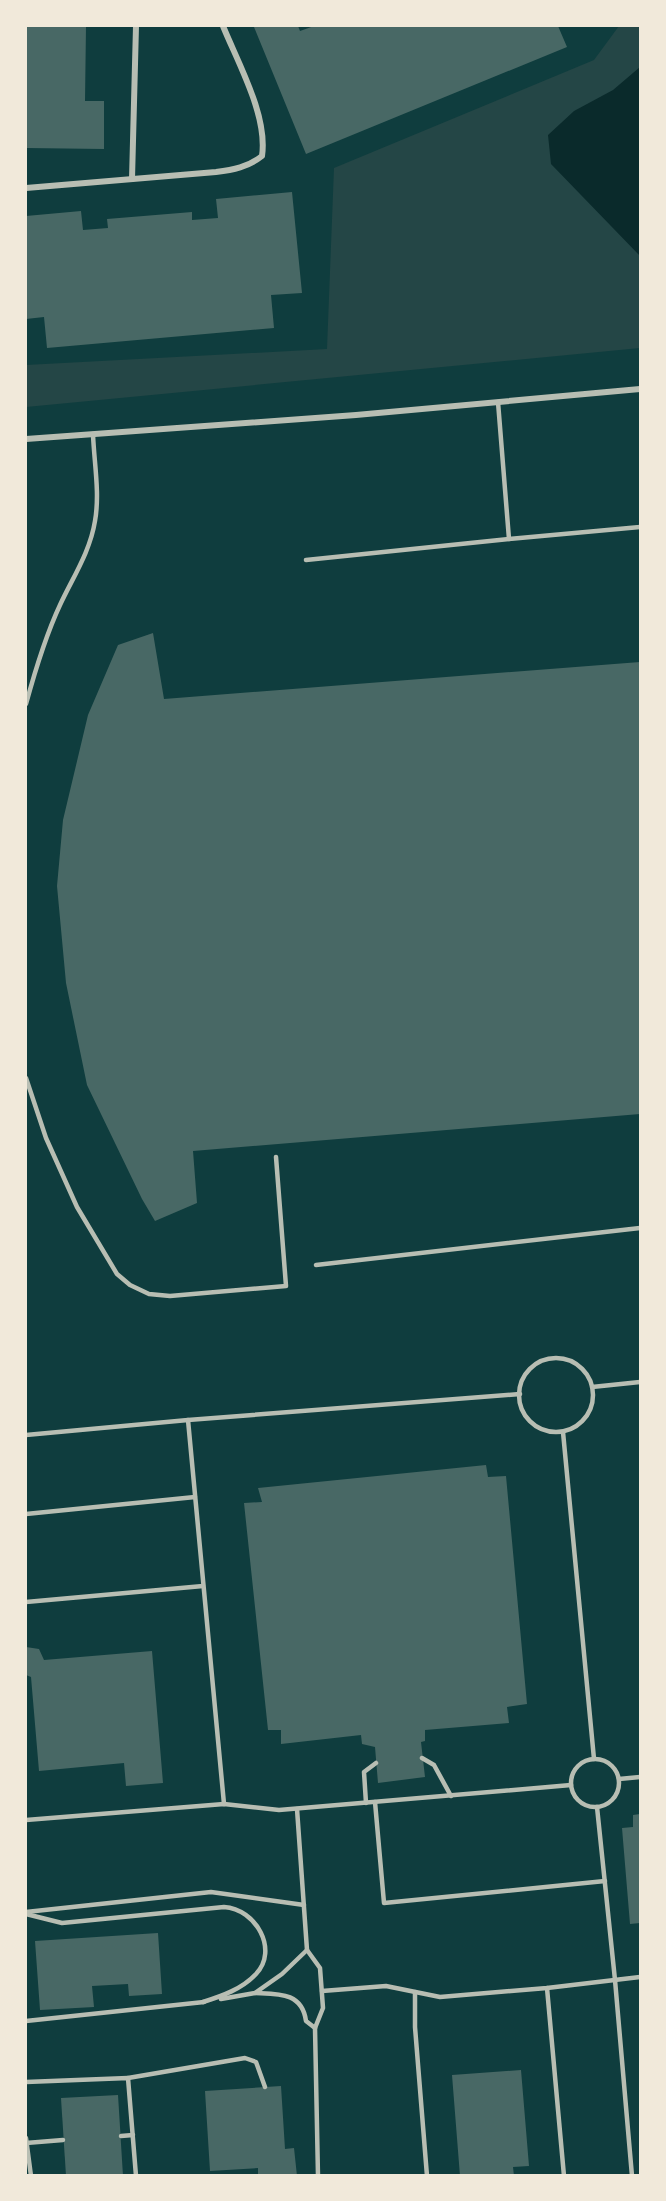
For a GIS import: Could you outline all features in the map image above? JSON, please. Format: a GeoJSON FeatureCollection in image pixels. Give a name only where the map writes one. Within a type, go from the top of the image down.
{"type":"FeatureCollection","features":[{"type":"Feature","properties":{"kind":"street"},"geometry":{"type":"LineString","coordinates":[[132,179],[136,26]]}},
{"type":"Feature","properties":{"kind":"street"},"geometry":{"type":"LineString","coordinates":[[26,188],[238,169],[253,163],[262,156],[264,144],[259,117],[223,26]]}},
{"type":"Feature","properties":{"kind":"street"},"geometry":{"type":"LineString","coordinates":[[26,439],[356,415],[640,389]]}},
{"type":"Feature","properties":{"kind":"lane"},"geometry":{"type":"LineString","coordinates":[[498,402],[509,539]]}},
{"type":"Feature","properties":{"kind":"lane"},"geometry":{"type":"LineString","coordinates":[[26,704],[59,607],[88,550],[97,500],[93,434]]}},
{"type":"Feature","properties":{"kind":"lane"},"geometry":{"type":"LineString","coordinates":[[306,561],[640,527]]}},
{"type":"Feature","properties":{"kind":"lane"},"geometry":{"type":"LineString","coordinates":[[26,1078],[61,1173],[94,1239],[117,1274],[130,1285],[149,1294],[170,1296],[286,1286],[276,1157]]}},
{"type":"Feature","properties":{"kind":"lane"},"geometry":{"type":"LineString","coordinates":[[316,1265],[640,1228]]}},
{"type":"Feature","properties":{"kind":"lane"},"geometry":{"type":"LineString","coordinates":[[553,1359],[564,1359],[582,1369],[589,1377],[592,1387],[591,1407],[587,1416],[563,1432],[547,1431],[533,1423],[523,1410],[521,1384],[533,1366],[553,1359]]}},
{"type":"Feature","properties":{"kind":"lane"},"geometry":{"type":"LineString","coordinates":[[592,1387],[640,1382]]}},
{"type":"Feature","properties":{"kind":"lane"},"geometry":{"type":"LineString","coordinates":[[26,1435],[520,1394]]}},
{"type":"Feature","properties":{"kind":"lane"},"geometry":{"type":"LineString","coordinates":[[188,1420],[224,1804]]}},
{"type":"Feature","properties":{"kind":"lane"},"geometry":{"type":"LineString","coordinates":[[563,1432],[594,1759]]}},
{"type":"Feature","properties":{"kind":"lane"},"geometry":{"type":"LineString","coordinates":[[26,1514],[195,1497]]}},
{"type":"Feature","properties":{"kind":"lane"},"geometry":{"type":"LineString","coordinates":[[26,1602],[203,1586]]}},
{"type":"Feature","properties":{"kind":"lane"},"geometry":{"type":"LineString","coordinates":[[422,1758],[434,1765],[452,1796]]}},
{"type":"Feature","properties":{"kind":"lane"},"geometry":{"type":"LineString","coordinates":[[588,1760],[607,1762],[613,1767],[619,1779],[619,1787],[611,1801],[605,1806],[584,1805],[579,1802],[572,1791],[573,1772],[588,1760]]}},
{"type":"Feature","properties":{"kind":"lane"},"geometry":{"type":"LineString","coordinates":[[366,1803],[364,1772],[376,1763]]}},
{"type":"Feature","properties":{"kind":"lane"},"geometry":{"type":"LineString","coordinates":[[619,1779],[640,1777]]}},
{"type":"Feature","properties":{"kind":"lane"},"geometry":{"type":"LineString","coordinates":[[26,1820],[224,1804],[240,1804],[264,1810],[297,1809],[571,1785]]}},
{"type":"Feature","properties":{"kind":"lane"},"geometry":{"type":"LineString","coordinates":[[375,1802],[384,1903],[605,1881]]}},
{"type":"Feature","properties":{"kind":"lane"},"geometry":{"type":"LineString","coordinates":[[597,1807],[632,2175]]}},
{"type":"Feature","properties":{"kind":"lane"},"geometry":{"type":"LineString","coordinates":[[297,1809],[307,1950],[320,1968],[323,2008],[315,2028],[318,2175]]}},
{"type":"Feature","properties":{"kind":"lane"},"geometry":{"type":"LineString","coordinates":[[26,1913],[211,1892],[304,1905]]}},
{"type":"Feature","properties":{"kind":"lane"},"geometry":{"type":"LineString","coordinates":[[26,1913],[62,1923],[235,1907],[248,1914],[256,1923],[265,1951],[264,1963],[255,1975],[237,1989],[203,2002]]}},
{"type":"Feature","properties":{"kind":"lane"},"geometry":{"type":"LineString","coordinates":[[255,1993],[282,1974],[307,1950]]}},
{"type":"Feature","properties":{"kind":"lane"},"geometry":{"type":"LineString","coordinates":[[322,1991],[386,1986],[440,1997],[640,1977]]}},
{"type":"Feature","properties":{"kind":"lane"},"geometry":{"type":"LineString","coordinates":[[547,1988],[564,2175]]}},
{"type":"Feature","properties":{"kind":"lane"},"geometry":{"type":"LineString","coordinates":[[415,1992],[415,2027],[427,2175]]}},
{"type":"Feature","properties":{"kind":"lane"},"geometry":{"type":"LineString","coordinates":[[26,2021],[203,2002],[255,1993],[277,1994],[298,2002],[305,2012],[306,2021],[315,2028]]}},
{"type":"Feature","properties":{"kind":"lane"},"geometry":{"type":"LineString","coordinates":[[26,2082],[128,2078],[245,2058],[256,2062],[265,2087]]}},
{"type":"Feature","properties":{"kind":"lane"},"geometry":{"type":"LineString","coordinates":[[128,2078],[136,2175]]}},
{"type":"Feature","properties":{"kind":"lane"},"geometry":{"type":"LineString","coordinates":[[121,2136],[133,2135]]}},
{"type":"Feature","properties":{"kind":"lane"},"geometry":{"type":"LineString","coordinates":[[26,2138],[31,2175]]}},
{"type":"Feature","properties":{"kind":"lane"},"geometry":{"type":"LineString","coordinates":[[26,2143],[63,2140]]}},
{"type":"Feature","properties":{"kind":"shaded area"},"geometry":{"type":"Polygon","coordinates":[[[619,26],[640,26],[640,348],[26,407],[26,365],[327,349],[334,168],[594,60],[619,26]]]}},
{"type":"Feature","properties":{"kind":"shaded area"},"geometry":{"type":"Polygon","coordinates":[[[640,67],[640,256],[551,164],[548,135],[574,111],[613,90],[640,67]]]}},
{"type":"Feature","properties":{"kind":"building"},"geometry":{"type":"Polygon","coordinates":[[[26,26],[86,26],[85,101],[104,101],[104,149],[26,148],[26,26]]]}},
{"type":"Feature","properties":{"kind":"building"},"geometry":{"type":"Polygon","coordinates":[[[298,26],[300,31],[314,26],[558,26],[567,47],[306,154],[254,27],[298,26]]]}},
{"type":"Feature","properties":{"kind":"building"},"geometry":{"type":"Polygon","coordinates":[[[292,192],[302,293],[271,295],[274,328],[47,348],[44,317],[26,319],[26,216],[81,211],[83,230],[108,228],[107,219],[192,212],[192,220],[218,218],[216,199],[292,192]]]}},
{"type":"Feature","properties":{"kind":"building"},"geometry":{"type":"Polygon","coordinates":[[[153,633],[164,699],[640,662],[640,1114],[193,1151],[197,1203],[155,1221],[87,1085],[66,983],[57,886],[63,820],[88,715],[118,645],[153,633]]]}},
{"type":"Feature","properties":{"kind":"building"},"geometry":{"type":"Polygon","coordinates":[[[486,1465],[488,1477],[506,1476],[527,1704],[507,1707],[509,1723],[425,1730],[425,1741],[421,1742],[425,1777],[378,1783],[375,1747],[362,1744],[361,1735],[281,1744],[281,1730],[268,1730],[244,1503],[262,1502],[258,1488],[486,1465]]]}},
{"type":"Feature","properties":{"kind":"building"},"geometry":{"type":"Polygon","coordinates":[[[26,1647],[39,1649],[44,1660],[152,1651],[163,1783],[126,1786],[124,1763],[39,1771],[31,1677],[26,1675],[26,1647]]]}},
{"type":"Feature","properties":{"kind":"building"},"geometry":{"type":"Polygon","coordinates":[[[640,1814],[640,1923],[630,1924],[622,1828],[633,1827],[633,1815],[640,1814]]]}},
{"type":"Feature","properties":{"kind":"building"},"geometry":{"type":"Polygon","coordinates":[[[158,1933],[162,1994],[129,1996],[128,1984],[92,1986],[94,2007],[40,2010],[35,1941],[158,1933]]]}},
{"type":"Feature","properties":{"kind":"building"},"geometry":{"type":"Polygon","coordinates":[[[521,2070],[529,2166],[513,2167],[514,2176],[460,2176],[452,2075],[521,2070]]]}},
{"type":"Feature","properties":{"kind":"building"},"geometry":{"type":"Polygon","coordinates":[[[281,2086],[285,2149],[294,2148],[297,2176],[258,2176],[258,2168],[210,2171],[205,2091],[281,2086]]]}},
{"type":"Feature","properties":{"kind":"building"},"geometry":{"type":"Polygon","coordinates":[[[118,2095],[123,2176],[66,2176],[61,2098],[118,2095]]]}}]}
